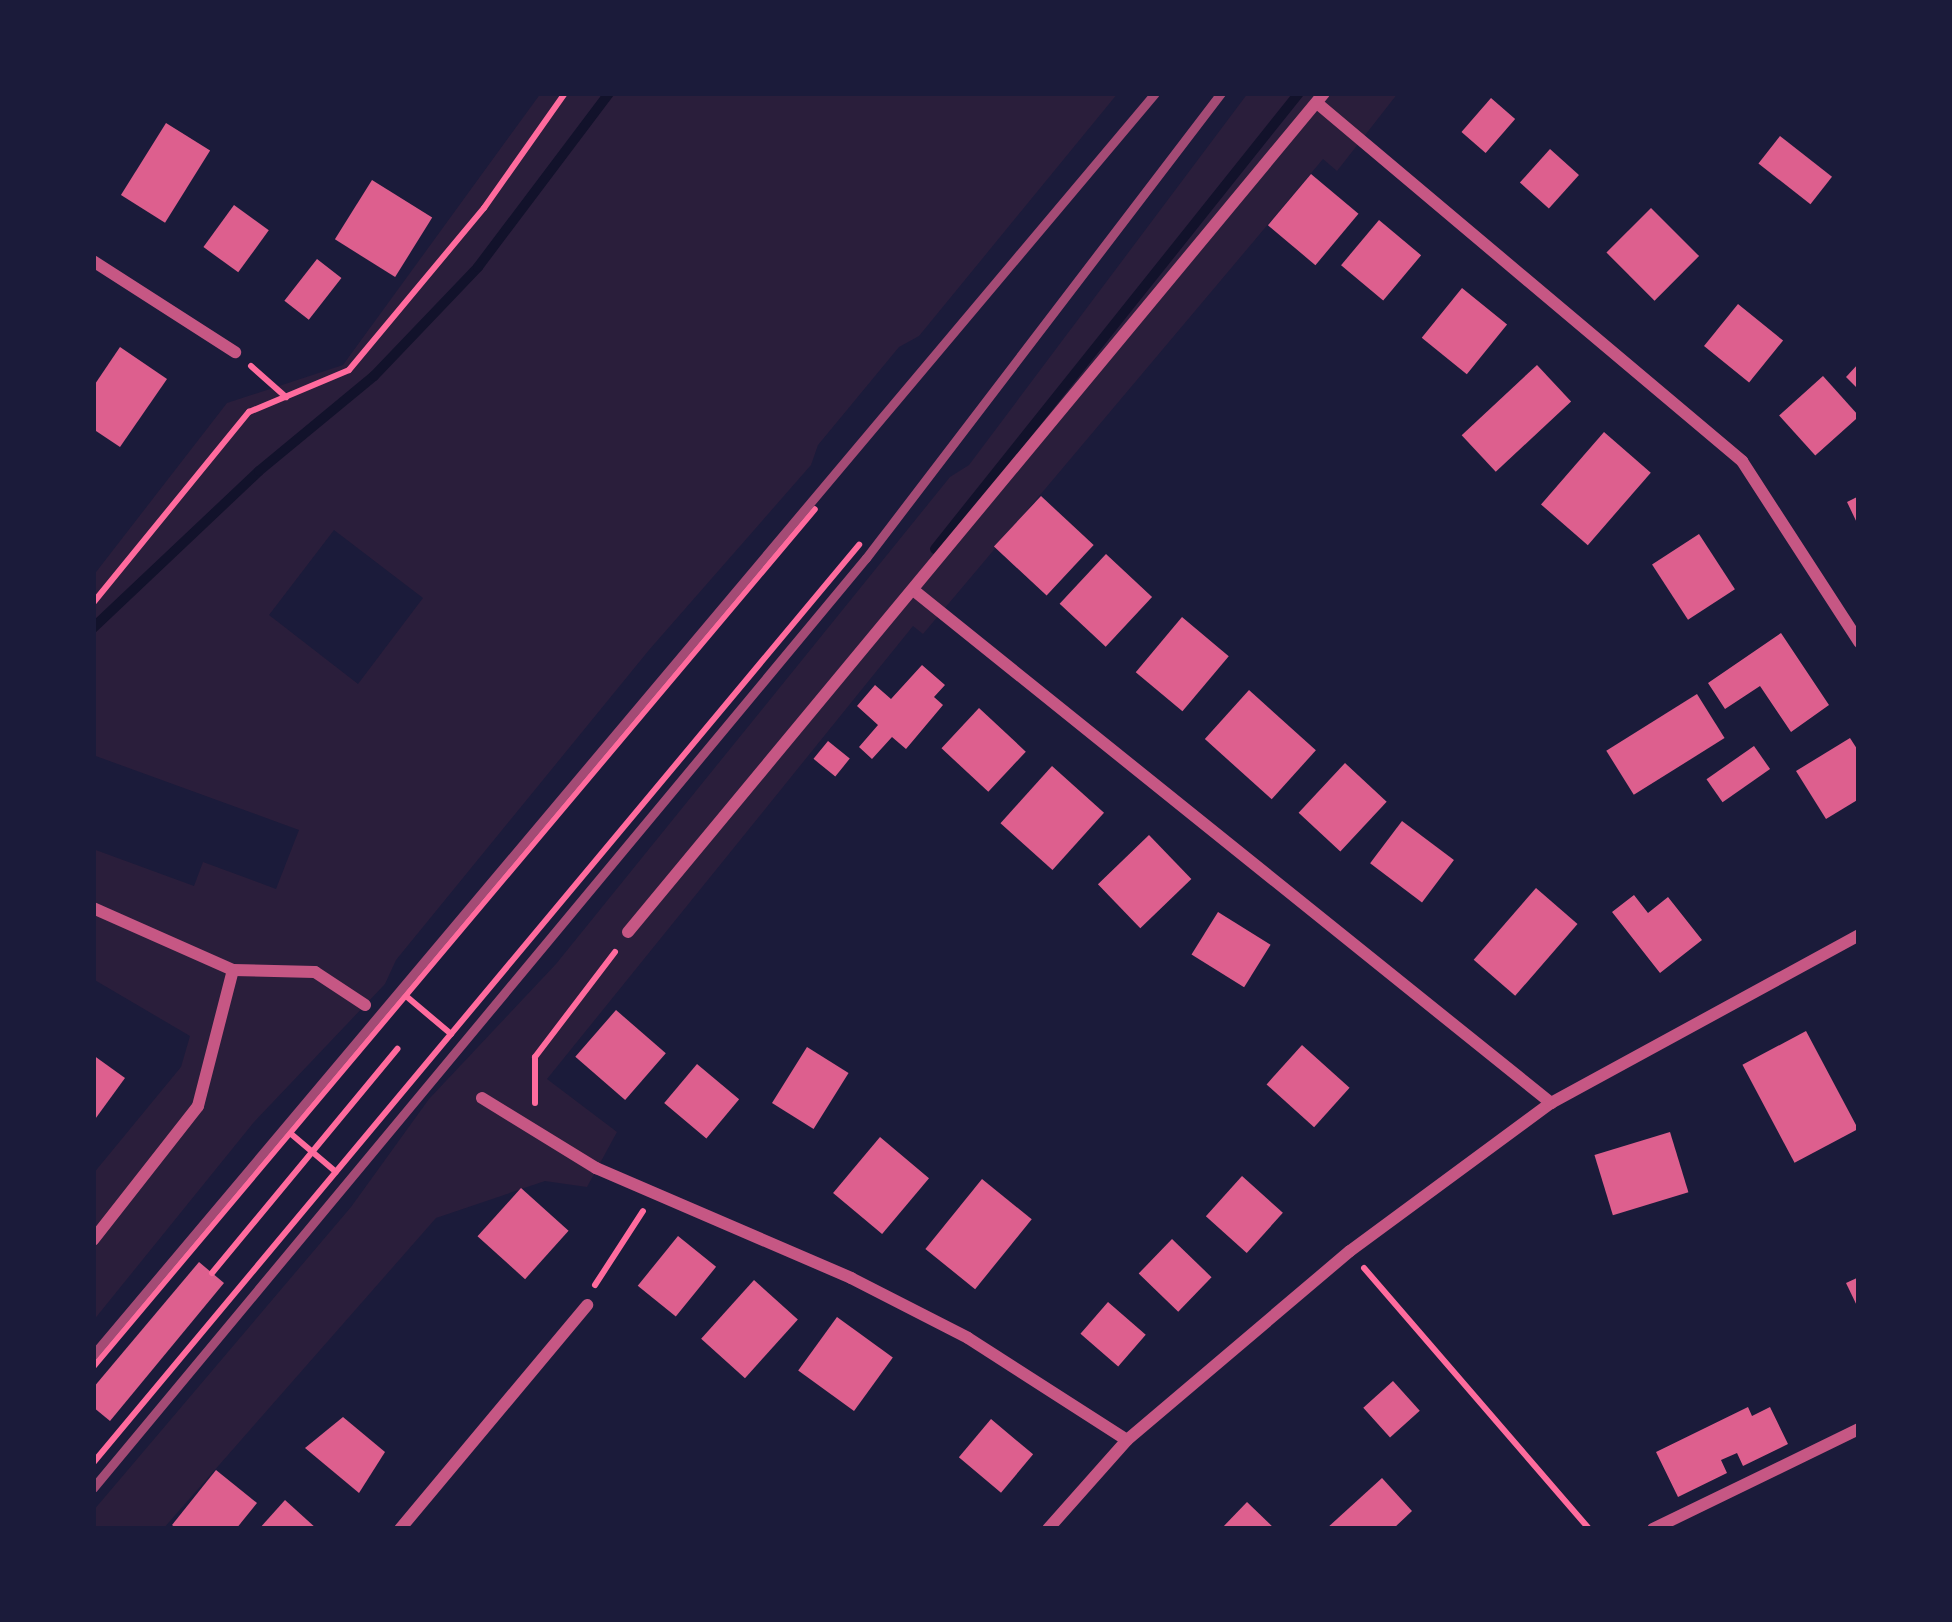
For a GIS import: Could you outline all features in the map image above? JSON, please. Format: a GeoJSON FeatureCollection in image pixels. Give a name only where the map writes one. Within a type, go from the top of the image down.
{"type":"FeatureCollection","features":[{"type":"Feature","properties":{"kind":"street"},"geometry":{"type":"LineString","coordinates":[[628,932],[917,593],[1321,98],[1742,460],[1859,642]]}},
{"type":"Feature","properties":{"kind":"street"},"geometry":{"type":"LineString","coordinates":[[93,262],[235,352]]}},
{"type":"Feature","properties":{"kind":"street"},"geometry":{"type":"LineString","coordinates":[[917,593],[1551,1103]]}},
{"type":"Feature","properties":{"kind":"street"},"geometry":{"type":"LineString","coordinates":[[93,908],[232,970],[315,972],[365,1005]]}},
{"type":"Feature","properties":{"kind":"street"},"geometry":{"type":"LineString","coordinates":[[1048,1529],[1126,1440],[1350,1251],[1551,1103],[1859,935]]}},
{"type":"Feature","properties":{"kind":"street"},"geometry":{"type":"LineString","coordinates":[[93,1240],[198,1106],[232,970]]}},
{"type":"Feature","properties":{"kind":"street"},"geometry":{"type":"LineString","coordinates":[[482,1098],[538,1137],[968,1338],[1126,1440]]}},
{"type":"Feature","properties":{"kind":"street"},"geometry":{"type":"LineString","coordinates":[[400,1529],[587,1305]]}},
{"type":"Feature","properties":{"kind":"street"},"geometry":{"type":"LineString","coordinates":[[1652,1529],[1859,1429]]}},
{"type":"Feature","properties":{"kind":"path"},"geometry":{"type":"LineString","coordinates":[[93,603],[249,412],[350,370],[484,208],[565,93]]}},
{"type":"Feature","properties":{"kind":"path"},"geometry":{"type":"LineString","coordinates":[[235,352],[287,398]]}},
{"type":"Feature","properties":{"kind":"path"},"geometry":{"type":"LineString","coordinates":[[93,1367],[815,509]]}},
{"type":"Feature","properties":{"kind":"path"},"geometry":{"type":"LineString","coordinates":[[93,1462],[859,545]]}},
{"type":"Feature","properties":{"kind":"path"},"geometry":{"type":"LineString","coordinates":[[538,1137],[536,1058],[628,932]]}},
{"type":"Feature","properties":{"kind":"path"},"geometry":{"type":"LineString","coordinates":[[406,996],[451,1034]]}},
{"type":"Feature","properties":{"kind":"path"},"geometry":{"type":"LineString","coordinates":[[212,1273],[397,1049]]}},
{"type":"Feature","properties":{"kind":"path"},"geometry":{"type":"LineString","coordinates":[[290,1133],[336,1172]]}},
{"type":"Feature","properties":{"kind":"path"},"geometry":{"type":"LineString","coordinates":[[587,1305],[602,1267],[656,1195]]}},
{"type":"Feature","properties":{"kind":"path"},"geometry":{"type":"LineString","coordinates":[[1350,1251],[1589,1529]]}},
{"type":"Feature","properties":{"kind":"shaded area"},"geometry":{"type":"Polygon","coordinates":[[[541,93],[1118,93],[919,336],[899,347],[818,445],[811,465],[649,650],[396,960],[385,984],[254,1122],[93,1321],[93,1174],[181,1067],[190,1036],[93,979],[93,849],[194,886],[203,862],[276,889],[299,830],[93,755],[93,576],[227,403],[343,365],[541,93]],[[334,530],[269,615],[358,684],[423,598],[334,530]]]}},
{"type":"Feature","properties":{"kind":"shaded area"},"geometry":{"type":"Polygon","coordinates":[[[1248,93],[1398,93],[1337,171],[1323,159],[923,634],[913,626],[547,1079],[617,1132],[587,1187],[545,1181],[436,1218],[163,1529],[93,1529],[93,1511],[351,1207],[429,1099],[556,964],[950,477],[969,465],[1248,93]]]}},
{"type":"Feature","properties":{"kind":"building"},"geometry":{"type":"Polygon","coordinates":[[[1491,98],[1515,119],[1486,153],[1461,132],[1491,98]]]}},
{"type":"Feature","properties":{"kind":"building"},"geometry":{"type":"Polygon","coordinates":[[[166,123],[210,151],[165,223],[121,195],[166,123]]]}},
{"type":"Feature","properties":{"kind":"building"},"geometry":{"type":"Polygon","coordinates":[[[1780,136],[1832,177],[1810,204],[1758,164],[1780,136]]]}},
{"type":"Feature","properties":{"kind":"building"},"geometry":{"type":"Polygon","coordinates":[[[1550,149],[1579,175],[1549,209],[1520,182],[1550,149]]]}},
{"type":"Feature","properties":{"kind":"building"},"geometry":{"type":"Polygon","coordinates":[[[1311,174],[1358,214],[1315,265],[1268,225],[1311,174]]]}},
{"type":"Feature","properties":{"kind":"building"},"geometry":{"type":"Polygon","coordinates":[[[372,180],[432,218],[395,277],[335,239],[372,180]]]}},
{"type":"Feature","properties":{"kind":"building"},"geometry":{"type":"Polygon","coordinates":[[[234,205],[269,230],[238,272],[203,247],[234,205]]]}},
{"type":"Feature","properties":{"kind":"building"},"geometry":{"type":"Polygon","coordinates":[[[1651,208],[1699,256],[1655,301],[1606,253],[1651,208]]]}},
{"type":"Feature","properties":{"kind":"building"},"geometry":{"type":"Polygon","coordinates":[[[1379,220],[1421,255],[1383,301],[1341,265],[1379,220]]]}},
{"type":"Feature","properties":{"kind":"building"},"geometry":{"type":"Polygon","coordinates":[[[317,259],[341,278],[309,320],[284,301],[317,259]]]}},
{"type":"Feature","properties":{"kind":"building"},"geometry":{"type":"Polygon","coordinates":[[[1462,288],[1507,325],[1467,374],[1422,338],[1462,288]]]}},
{"type":"Feature","properties":{"kind":"building"},"geometry":{"type":"Polygon","coordinates":[[[1738,304],[1783,341],[1749,382],[1704,346],[1738,304]]]}},
{"type":"Feature","properties":{"kind":"building"},"geometry":{"type":"Polygon","coordinates":[[[120,347],[167,379],[120,447],[93,429],[93,387],[120,347]]]}},
{"type":"Feature","properties":{"kind":"building"},"geometry":{"type":"Polygon","coordinates":[[[1859,363],[1859,390],[1846,377],[1859,363]]]}},
{"type":"Feature","properties":{"kind":"building"},"geometry":{"type":"Polygon","coordinates":[[[1537,365],[1571,402],[1496,472],[1462,435],[1537,365]]]}},
{"type":"Feature","properties":{"kind":"building"},"geometry":{"type":"Polygon","coordinates":[[[1823,376],[1859,416],[1815,456],[1779,415],[1823,376]]]}},
{"type":"Feature","properties":{"kind":"building"},"geometry":{"type":"Polygon","coordinates":[[[1604,432],[1651,473],[1588,545],[1541,504],[1604,432]]]}},
{"type":"Feature","properties":{"kind":"building"},"geometry":{"type":"Polygon","coordinates":[[[1041,496],[1094,545],[1047,596],[994,546],[1041,496]]]}},
{"type":"Feature","properties":{"kind":"building"},"geometry":{"type":"Polygon","coordinates":[[[1859,496],[1859,527],[1847,502],[1859,496]]]}},
{"type":"Feature","properties":{"kind":"building"},"geometry":{"type":"Polygon","coordinates":[[[1699,534],[1735,589],[1688,620],[1652,564],[1699,534]]]}},
{"type":"Feature","properties":{"kind":"building"},"geometry":{"type":"Polygon","coordinates":[[[1106,554],[1152,597],[1106,647],[1060,604],[1106,554]]]}},
{"type":"Feature","properties":{"kind":"building"},"geometry":{"type":"Polygon","coordinates":[[[1182,617],[1229,656],[1182,711],[1136,672],[1182,617]]]}},
{"type":"Feature","properties":{"kind":"building"},"geometry":{"type":"Polygon","coordinates":[[[1781,633],[1829,705],[1791,732],[1760,686],[1725,709],[1708,683],[1781,633]]]}},
{"type":"Feature","properties":{"kind":"building"},"geometry":{"type":"Polygon","coordinates":[[[922,665],[945,685],[934,697],[943,705],[906,749],[892,737],[872,759],[859,747],[878,725],[857,706],[875,685],[891,699],[922,665]]]}},
{"type":"Feature","properties":{"kind":"building"},"geometry":{"type":"Polygon","coordinates":[[[1249,690],[1316,750],[1272,799],[1205,739],[1249,690]]]}},
{"type":"Feature","properties":{"kind":"building"},"geometry":{"type":"Polygon","coordinates":[[[1697,694],[1725,738],[1634,795],[1606,751],[1697,694]]]}},
{"type":"Feature","properties":{"kind":"building"},"geometry":{"type":"Polygon","coordinates":[[[979,708],[1026,752],[988,792],[941,748],[979,708]]]}},
{"type":"Feature","properties":{"kind":"building"},"geometry":{"type":"Polygon","coordinates":[[[1850,738],[1859,752],[1859,799],[1826,819],[1796,771],[1850,738]]]}},
{"type":"Feature","properties":{"kind":"building"},"geometry":{"type":"Polygon","coordinates":[[[828,741],[850,759],[835,776],[814,759],[828,741]]]}},
{"type":"Feature","properties":{"kind":"building"},"geometry":{"type":"Polygon","coordinates":[[[1754,746],[1770,769],[1723,802],[1706,779],[1754,746]]]}},
{"type":"Feature","properties":{"kind":"building"},"geometry":{"type":"Polygon","coordinates":[[[1345,763],[1387,802],[1340,852],[1299,813],[1345,763]]]}},
{"type":"Feature","properties":{"kind":"building"},"geometry":{"type":"Polygon","coordinates":[[[1052,766],[1104,813],[1052,870],[1000,823],[1052,766]]]}},
{"type":"Feature","properties":{"kind":"building"},"geometry":{"type":"Polygon","coordinates":[[[1402,821],[1454,860],[1422,902],[1370,863],[1402,821]]]}},
{"type":"Feature","properties":{"kind":"building"},"geometry":{"type":"Polygon","coordinates":[[[1149,835],[1191,879],[1140,928],[1098,884],[1149,835]]]}},
{"type":"Feature","properties":{"kind":"building"},"geometry":{"type":"Polygon","coordinates":[[[1536,888],[1578,924],[1515,996],[1474,960],[1536,888]]]}},
{"type":"Feature","properties":{"kind":"building"},"geometry":{"type":"Polygon","coordinates":[[[1634,895],[1648,913],[1668,897],[1702,940],[1660,973],[1612,912],[1634,895]]]}},
{"type":"Feature","properties":{"kind":"building"},"geometry":{"type":"Polygon","coordinates":[[[1218,912],[1271,945],[1244,987],[1192,954],[1218,912]]]}},
{"type":"Feature","properties":{"kind":"building"},"geometry":{"type":"Polygon","coordinates":[[[616,1010],[666,1053],[625,1100],[575,1057],[616,1010]]]}},
{"type":"Feature","properties":{"kind":"building"},"geometry":{"type":"Polygon","coordinates":[[[1806,1031],[1858,1129],[1795,1163],[1742,1065],[1806,1031]]]}},
{"type":"Feature","properties":{"kind":"building"},"geometry":{"type":"Polygon","coordinates":[[[1302,1045],[1350,1088],[1314,1127],[1267,1084],[1302,1045]]]}},
{"type":"Feature","properties":{"kind":"building"},"geometry":{"type":"Polygon","coordinates":[[[807,1047],[849,1073],[814,1129],[772,1103],[807,1047]]]}},
{"type":"Feature","properties":{"kind":"building"},"geometry":{"type":"Polygon","coordinates":[[[93,1055],[125,1078],[93,1122],[93,1055]]]}},
{"type":"Feature","properties":{"kind":"building"},"geometry":{"type":"Polygon","coordinates":[[[697,1064],[739,1099],[706,1138],[664,1103],[697,1064]]]}},
{"type":"Feature","properties":{"kind":"building"},"geometry":{"type":"Polygon","coordinates":[[[1670,1132],[1688,1192],[1613,1215],[1594,1155],[1670,1132]]]}},
{"type":"Feature","properties":{"kind":"building"},"geometry":{"type":"Polygon","coordinates":[[[880,1137],[929,1178],[882,1234],[833,1193],[880,1137]]]}},
{"type":"Feature","properties":{"kind":"building"},"geometry":{"type":"Polygon","coordinates":[[[1242,1176],[1283,1213],[1247,1253],[1206,1216],[1242,1176]]]}},
{"type":"Feature","properties":{"kind":"building"},"geometry":{"type":"Polygon","coordinates":[[[982,1179],[1032,1219],[975,1289],[925,1249],[982,1179]]]}},
{"type":"Feature","properties":{"kind":"building"},"geometry":{"type":"Polygon","coordinates":[[[521,1188],[569,1231],[525,1279],[478,1236],[521,1188]]]}},
{"type":"Feature","properties":{"kind":"building"},"geometry":{"type":"Polygon","coordinates":[[[678,1236],[716,1267],[676,1317],[638,1286],[678,1236]]]}},
{"type":"Feature","properties":{"kind":"building"},"geometry":{"type":"Polygon","coordinates":[[[1172,1239],[1212,1277],[1178,1312],[1139,1274],[1172,1239]]]}},
{"type":"Feature","properties":{"kind":"building"},"geometry":{"type":"Polygon","coordinates":[[[199,1262],[224,1283],[110,1421],[93,1407],[93,1388],[199,1262]]]}},
{"type":"Feature","properties":{"kind":"building"},"geometry":{"type":"Polygon","coordinates":[[[1859,1277],[1859,1310],[1846,1283],[1859,1277]]]}},
{"type":"Feature","properties":{"kind":"building"},"geometry":{"type":"Polygon","coordinates":[[[754,1280],[798,1319],[745,1378],[701,1339],[754,1280]]]}},
{"type":"Feature","properties":{"kind":"building"},"geometry":{"type":"Polygon","coordinates":[[[1108,1302],[1146,1335],[1118,1367],[1080,1334],[1108,1302]]]}},
{"type":"Feature","properties":{"kind":"building"},"geometry":{"type":"Polygon","coordinates":[[[837,1317],[893,1358],[854,1411],[798,1370],[837,1317]]]}},
{"type":"Feature","properties":{"kind":"building"},"geometry":{"type":"Polygon","coordinates":[[[1393,1381],[1420,1411],[1390,1437],[1363,1408],[1393,1381]]]}},
{"type":"Feature","properties":{"kind":"building"},"geometry":{"type":"Polygon","coordinates":[[[1748,1407],[1752,1416],[1770,1407],[1788,1444],[1743,1466],[1737,1453],[1721,1460],[1727,1473],[1678,1497],[1656,1452],[1748,1407]]]}},
{"type":"Feature","properties":{"kind":"building"},"geometry":{"type":"Polygon","coordinates":[[[343,1417],[385,1452],[359,1493],[305,1448],[343,1417]]]}},
{"type":"Feature","properties":{"kind":"building"},"geometry":{"type":"Polygon","coordinates":[[[991,1419],[1033,1454],[1001,1493],[959,1457],[991,1419]]]}},
{"type":"Feature","properties":{"kind":"building"},"geometry":{"type":"Polygon","coordinates":[[[216,1470],[257,1503],[236,1529],[177,1529],[172,1525],[216,1470]]]}},
{"type":"Feature","properties":{"kind":"building"},"geometry":{"type":"Polygon","coordinates":[[[1382,1478],[1412,1511],[1393,1529],[1326,1529],[1382,1478]]]}},
{"type":"Feature","properties":{"kind":"building"},"geometry":{"type":"Polygon","coordinates":[[[285,1500],[317,1529],[259,1529],[285,1500]]]}},
{"type":"Feature","properties":{"kind":"building"},"geometry":{"type":"Polygon","coordinates":[[[1247,1502],[1275,1529],[1221,1529],[1247,1502]]]}},
{"type":"Feature","properties":{"kind":"waterway"},"geometry":{"type":"LineString","coordinates":[[93,628],[259,471],[374,376],[478,267],[609,93]]}},
{"type":"Feature","properties":{"kind":"waterway"},"geometry":{"type":"LineString","coordinates":[[935,549],[1299,93]]}},
{"type":"Feature","properties":{"kind":"railway"},"geometry":{"type":"LineString","coordinates":[[93,1355],[1155,93]]}},
{"type":"Feature","properties":{"kind":"railway"},"geometry":{"type":"LineString","coordinates":[[93,1488],[866,558],[1221,93]]}}]}
